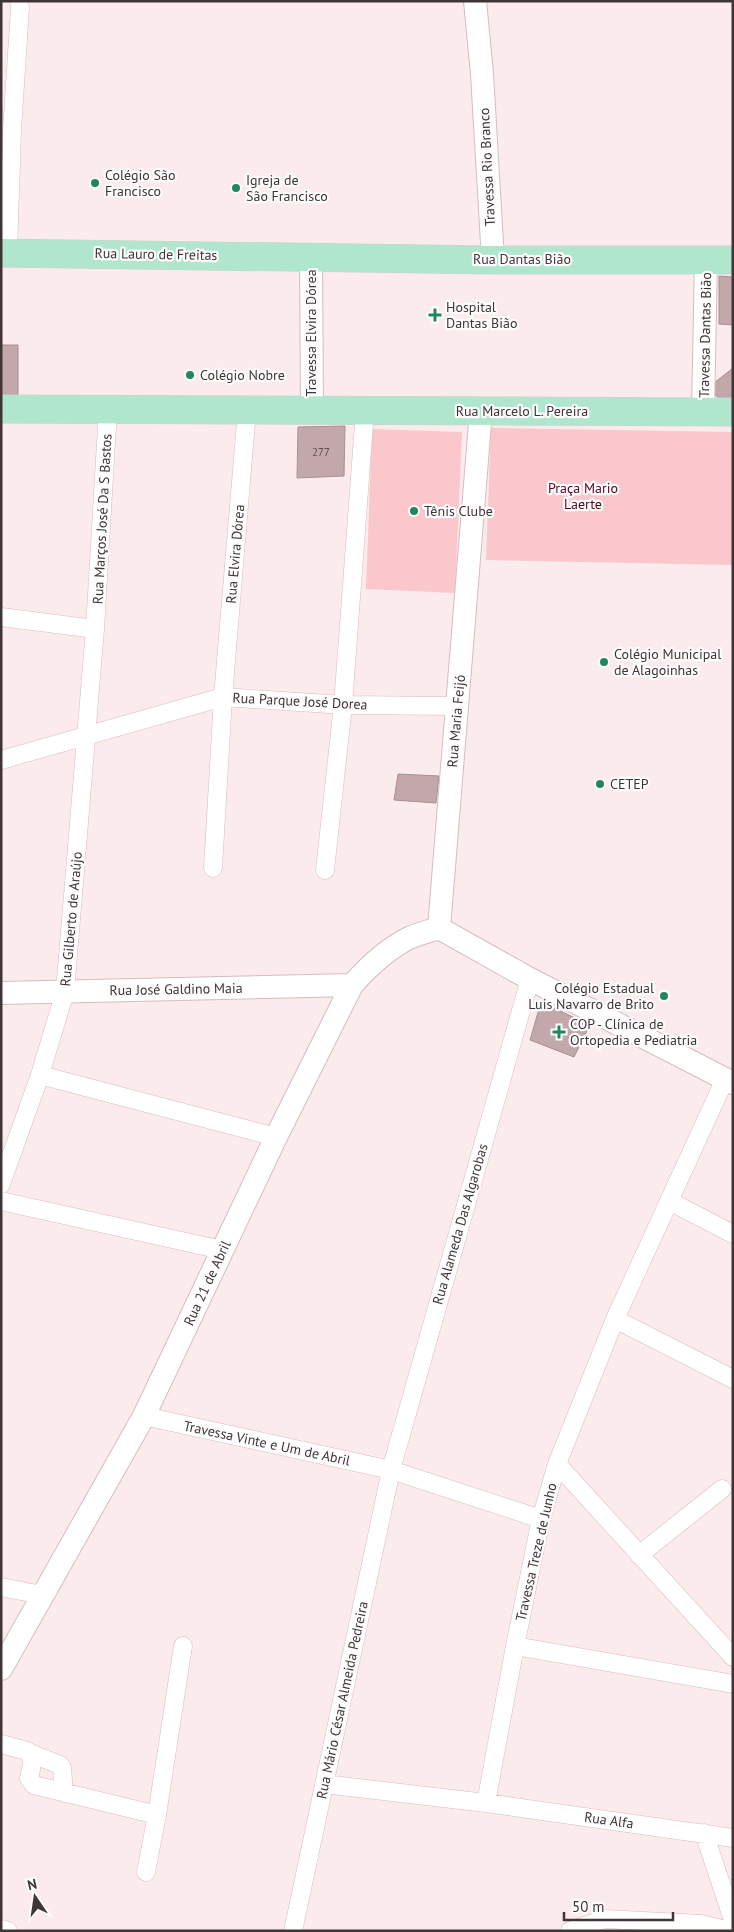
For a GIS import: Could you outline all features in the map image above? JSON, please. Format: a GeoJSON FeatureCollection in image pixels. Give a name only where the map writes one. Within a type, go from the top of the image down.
{"type":"FeatureCollection","features":[{"type":"Feature","properties":{"kind":"main road","name":"Rua Lauro de Freitas"},"geometry":{"type":"LineString","coordinates":[[4,253],[311,256]]}},
{"type":"Feature","properties":{"kind":"main road","name":"Rua Dantas Bião"},"geometry":{"type":"LineString","coordinates":[[311,256],[493,260],[733,260]]}},
{"type":"Feature","properties":{"kind":"main road"},"geometry":{"type":"LineString","coordinates":[[1,409],[312,410]]}},
{"type":"Feature","properties":{"kind":"main road","name":"Rua Marcelo L. Pereira"},"geometry":{"type":"LineString","coordinates":[[312,410],[733,412]]}},
{"type":"Feature","properties":{"kind":"street"},"geometry":{"type":"LineString","coordinates":[[4,253],[19,1]]}},
{"type":"Feature","properties":{"kind":"street","name":"Travessa Rio Branco"},"geometry":{"type":"LineString","coordinates":[[461,1],[482,74]]}},
{"type":"Feature","properties":{"kind":"street","name":"Travessa Rio Branco"},"geometry":{"type":"LineString","coordinates":[[475,1],[482,74],[493,260]]}},
{"type":"Feature","properties":{"kind":"street","name":"Travessa Elvira Dórea"},"geometry":{"type":"LineString","coordinates":[[311,256],[312,410]]}},
{"type":"Feature","properties":{"kind":"street","name":"Travessa Dantas Bião"},"geometry":{"type":"LineString","coordinates":[[703,412],[706,259]]}},
{"type":"Feature","properties":{"kind":"street","name":"Rua Marços José Da S Bastos"},"geometry":{"type":"LineString","coordinates":[[87,735],[108,410]]}},
{"type":"Feature","properties":{"kind":"street","name":"Rua Elvira Dórea"},"geometry":{"type":"LineString","coordinates":[[213,868],[223,697],[247,410]]}},
{"type":"Feature","properties":{"kind":"street"},"geometry":{"type":"LineString","coordinates":[[325,870],[343,705],[365,410]]}},
{"type":"Feature","properties":{"kind":"street","name":"Rua Maria Feijó"},"geometry":{"type":"LineString","coordinates":[[439,928],[481,411]]}},
{"type":"Feature","properties":{"kind":"street"},"geometry":{"type":"LineString","coordinates":[[1,617],[95,629]]}},
{"type":"Feature","properties":{"kind":"street","name":"Rua Parque José Dorea"},"geometry":{"type":"LineString","coordinates":[[1,760],[223,697],[343,705],[457,706]]}},
{"type":"Feature","properties":{"kind":"street","name":"Rua Gilberto de Araújo"},"geometry":{"type":"LineString","coordinates":[[1,1184],[40,1075],[65,992],[87,735]]}},
{"type":"Feature","properties":{"kind":"street"},"geometry":{"type":"LineString","coordinates":[[439,928],[530,979],[729,1081]]}},
{"type":"Feature","properties":{"kind":"street","name":"Rua 21 de Abril"},"geometry":{"type":"LineString","coordinates":[[1,1669],[144,1416],[276,1137],[352,985],[368,966],[389,951],[410,938],[439,928]]}},
{"type":"Feature","properties":{"kind":"street","name":"Rua Alameda Das Algarobas"},"geometry":{"type":"LineString","coordinates":[[391,1470],[530,979]]}},
{"type":"Feature","properties":{"kind":"street","name":"Rua José Galdino Maia"},"geometry":{"type":"LineString","coordinates":[[1,993],[352,985]]}},
{"type":"Feature","properties":{"kind":"street"},"geometry":{"type":"LineString","coordinates":[[40,1075],[276,1137]]}},
{"type":"Feature","properties":{"kind":"street","name":"Travessa Treze de Junho"},"geometry":{"type":"LineString","coordinates":[[486,1803],[541,1518],[557,1464],[615,1319],[668,1202],[729,1081]]}},
{"type":"Feature","properties":{"kind":"street"},"geometry":{"type":"LineString","coordinates":[[1,1202],[222,1250]]}},
{"type":"Feature","properties":{"kind":"street"},"geometry":{"type":"LineString","coordinates":[[668,1202],[733,1234]]}},
{"type":"Feature","properties":{"kind":"street"},"geometry":{"type":"LineString","coordinates":[[615,1319],[733,1380]]}},
{"type":"Feature","properties":{"kind":"street","name":"Travessa Vinte e Um de Abril"},"geometry":{"type":"LineString","coordinates":[[144,1416],[391,1470],[541,1518]]}},
{"type":"Feature","properties":{"kind":"street"},"geometry":{"type":"LineString","coordinates":[[557,1464],[733,1657]]}},
{"type":"Feature","properties":{"kind":"street","name":"Rua Mário César Almeida Pedreira"},"geometry":{"type":"LineString","coordinates":[[293,1931],[391,1470]]}},
{"type":"Feature","properties":{"kind":"street"},"geometry":{"type":"LineString","coordinates":[[639,1555],[722,1489]]}},
{"type":"Feature","properties":{"kind":"street"},"geometry":{"type":"LineString","coordinates":[[1,1587],[42,1595]]}},
{"type":"Feature","properties":{"kind":"street"},"geometry":{"type":"LineString","coordinates":[[146,1872],[157,1815],[182,1646]]}},
{"type":"Feature","properties":{"kind":"street"},"geometry":{"type":"LineString","coordinates":[[515,1646],[733,1684]]}},
{"type":"Feature","properties":{"kind":"street"},"geometry":{"type":"LineString","coordinates":[[1,1744],[60,1765],[62,1768],[64,1793]]}},
{"type":"Feature","properties":{"kind":"street"},"geometry":{"type":"LineString","coordinates":[[30,1753],[32,1758],[30,1782],[34,1785],[157,1815]]}},
{"type":"Feature","properties":{"kind":"street","name":"Rua Alfa"},"geometry":{"type":"LineString","coordinates":[[324,1784],[486,1803],[733,1838]]}},
{"type":"Feature","properties":{"kind":"street"},"geometry":{"type":"LineString","coordinates":[[704,1833],[733,1920]]}},
{"type":"Feature","properties":{"kind":"street"},"geometry":{"type":"LineString","coordinates":[[570,1931],[605,1919],[701,1924],[729,1931]]}},
{"type":"Feature","properties":{"kind":"street"},"geometry":{"type":"LineString","coordinates":[[1,1929],[8,1931]]}},
{"type":"Feature","properties":{"kind":"green space","name":"Praça Mario Laerte"},"geometry":{"type":"Polygon","coordinates":[[[491,428],[733,432],[733,565],[486,560],[491,428]]]}},
{"type":"Feature","properties":{"kind":"green space","name":"Tênis Clube"},"geometry":{"type":"Polygon","coordinates":[[[372,429],[462,432],[455,593],[366,589],[372,429]]]}},
{"type":"Feature","properties":{"kind":"building"},"geometry":{"type":"Polygon","coordinates":[[[719,276],[733,277],[733,325],[719,324],[719,276]]]}},
{"type":"Feature","properties":{"kind":"building"},"geometry":{"type":"Polygon","coordinates":[[[1,345],[18,345],[18,396],[1,396],[1,345]]]}},
{"type":"Feature","properties":{"kind":"building"},"geometry":{"type":"Polygon","coordinates":[[[733,368],[733,396],[723,404],[709,387],[733,368]]]}},
{"type":"Feature","properties":{"kind":"building"},"geometry":{"type":"Polygon","coordinates":[[[345,426],[344,476],[297,478],[298,427],[345,426]]]}},
{"type":"Feature","properties":{"kind":"building"},"geometry":{"type":"Polygon","coordinates":[[[398,774],[439,776],[436,803],[394,800],[398,774]]]}},
{"type":"Feature","properties":{"kind":"building","name":"COP - Clínica de Ortopedia e Pediatria"},"geometry":{"type":"Polygon","coordinates":[[[541,1002],[590,1025],[574,1057],[530,1040],[541,1002]]]}},
{"type":"Feature","properties":{"kind":"place","name":"Colégio São Francisco"},"geometry":{"type":"Point","coordinates":[95,183]}},
{"type":"Feature","properties":{"kind":"place","name":"Igreja de São Francisco"},"geometry":{"type":"Point","coordinates":[236,188]}},
{"type":"Feature","properties":{"kind":"place","name":"Hospital Dantas Bião"},"geometry":{"type":"Point","coordinates":[435,315]}},
{"type":"Feature","properties":{"kind":"place","name":"Colégio Nobre"},"geometry":{"type":"Point","coordinates":[190,375]}},
{"type":"Feature","properties":{"kind":"place","name":"Tênis Clube"},"geometry":{"type":"Point","coordinates":[414,511]}},
{"type":"Feature","properties":{"kind":"place","name":"Colégio Municipal de Alagoinhas"},"geometry":{"type":"Point","coordinates":[604,662]}},
{"type":"Feature","properties":{"kind":"place","name":"CETEP"},"geometry":{"type":"Point","coordinates":[600,784]}},
{"type":"Feature","properties":{"kind":"place","name":"Colégio Estadual Luis Navarro de Brito"},"geometry":{"type":"Point","coordinates":[664,996]}},
{"type":"Feature","properties":{"kind":"place","name":"COP - Clínica de Ortopedia e Pediatria"},"geometry":{"type":"Point","coordinates":[559,1032]}}]}
